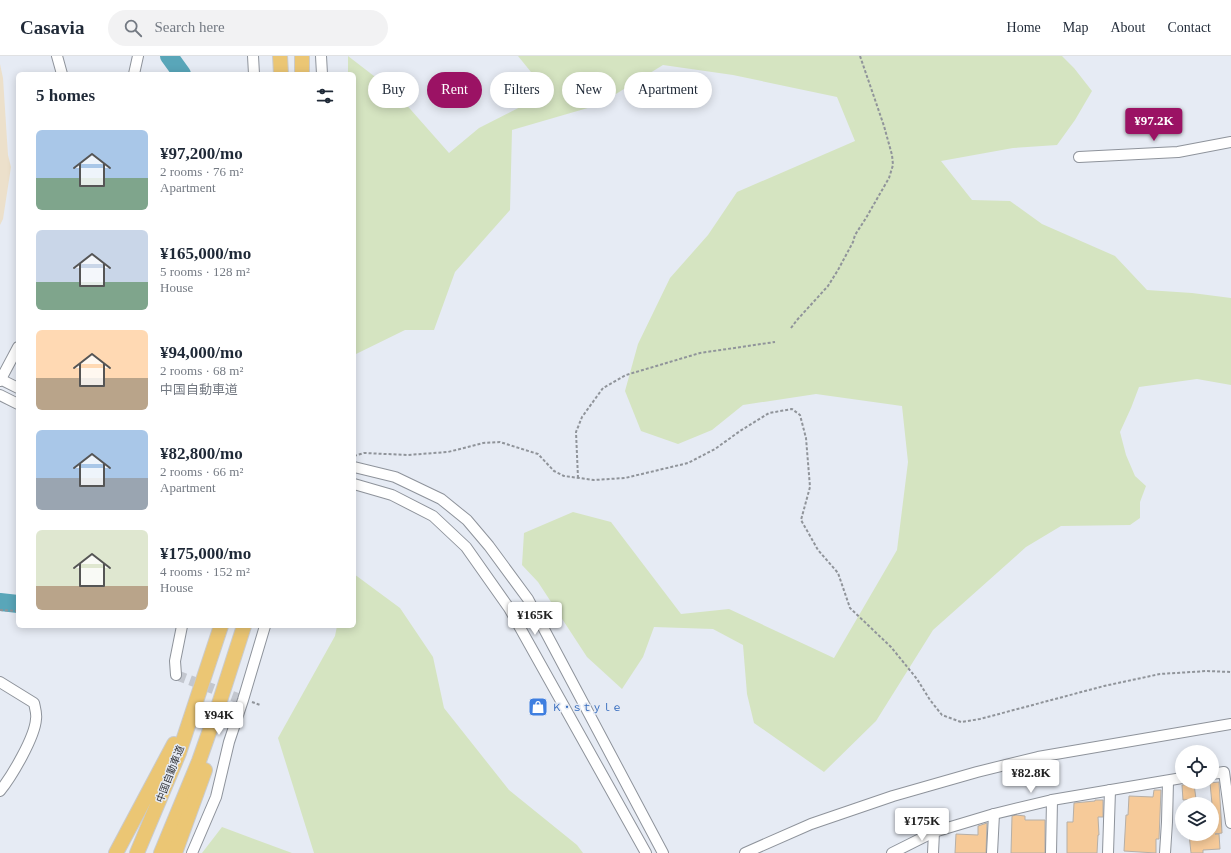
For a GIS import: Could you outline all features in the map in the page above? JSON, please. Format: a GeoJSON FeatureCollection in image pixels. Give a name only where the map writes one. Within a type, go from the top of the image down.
{"type":"FeatureCollection","features":[{"type":"Feature","properties":{"kind":"highway"},"geometry":{"type":"LineString","coordinates":[[280,56],[281,72]]}},
{"type":"Feature","properties":{"kind":"highway"},"geometry":{"type":"LineString","coordinates":[[302,56],[302,72]]}},
{"type":"Feature","properties":{"kind":"highway","name":"中国自動車道"},"geometry":{"type":"LineString","coordinates":[[137,853],[178,754],[220,628]]}},
{"type":"Feature","properties":{"kind":"highway"},"geometry":{"type":"LineString","coordinates":[[161,853],[199,761],[244,628]]}},
{"type":"Feature","properties":{"kind":"highway"},"geometry":{"type":"LineString","coordinates":[[175,853],[220,728],[244,628]]}},
{"type":"Feature","properties":{"kind":"highway"},"geometry":{"type":"LineString","coordinates":[[116,853],[197,701]]}},
{"type":"Feature","properties":{"kind":"street"},"geometry":{"type":"LineString","coordinates":[[57,56],[61,72]]}},
{"type":"Feature","properties":{"kind":"street"},"geometry":{"type":"LineString","coordinates":[[134,72],[138,56]]}},
{"type":"Feature","properties":{"kind":"street"},"geometry":{"type":"LineString","coordinates":[[253,56],[254,72]]}},
{"type":"Feature","properties":{"kind":"street"},"geometry":{"type":"LineString","coordinates":[[322,56],[322,72]]}},
{"type":"Feature","properties":{"kind":"street"},"geometry":{"type":"LineString","coordinates":[[1079,157],[1178,152],[1231,142]]}},
{"type":"Feature","properties":{"kind":"street"},"geometry":{"type":"LineString","coordinates":[[16,351],[0,380],[16,387]]}},
{"type":"Feature","properties":{"kind":"street"},"geometry":{"type":"LineString","coordinates":[[0,395],[16,403]]}},
{"type":"Feature","properties":{"kind":"street"},"geometry":{"type":"LineString","coordinates":[[356,467],[395,477],[441,499],[467,520],[489,546],[528,599],[663,853]]}},
{"type":"Feature","properties":{"kind":"street"},"geometry":{"type":"LineString","coordinates":[[356,485],[392,495],[433,516],[466,547],[509,608],[646,853]]}},
{"type":"Feature","properties":{"kind":"street"},"geometry":{"type":"LineString","coordinates":[[176,675],[175,661],[182,628]]}},
{"type":"Feature","properties":{"kind":"street"},"geometry":{"type":"LineString","coordinates":[[192,853],[216,797],[229,742],[243,700],[263,628]]}},
{"type":"Feature","properties":{"kind":"street"},"geometry":{"type":"LineString","coordinates":[[0,682],[34,703],[36,718],[26,748],[9,780],[0,791]]}},
{"type":"Feature","properties":{"kind":"street"},"geometry":{"type":"LineString","coordinates":[[745,853],[826,819],[893,796],[977,772],[1038,757],[1231,724]]}},
{"type":"Feature","properties":{"kind":"street"},"geometry":{"type":"LineString","coordinates":[[1219,773],[1224,772],[1231,823]]}},
{"type":"Feature","properties":{"kind":"street"},"geometry":{"type":"LineString","coordinates":[[892,853],[934,832],[994,814],[1052,800],[1175,779]]}},
{"type":"Feature","properties":{"kind":"street"},"geometry":{"type":"LineString","coordinates":[[1165,853],[1168,822],[1168,780]]}},
{"type":"Feature","properties":{"kind":"street"},"geometry":{"type":"LineString","coordinates":[[1108,853],[1110,790]]}},
{"type":"Feature","properties":{"kind":"street"},"geometry":{"type":"LineString","coordinates":[[1051,853],[1052,800]]}},
{"type":"Feature","properties":{"kind":"street"},"geometry":{"type":"LineString","coordinates":[[992,853],[994,814]]}},
{"type":"Feature","properties":{"kind":"street"},"geometry":{"type":"LineString","coordinates":[[933,853],[934,832]]}},
{"type":"Feature","properties":{"kind":"path"},"geometry":{"type":"LineString","coordinates":[[791,328],[796,320],[828,286],[853,242],[854,235],[866,218],[889,178],[893,165],[892,155],[884,126],[860,56]]}},
{"type":"Feature","properties":{"kind":"path"},"geometry":{"type":"LineString","coordinates":[[578,478],[576,432],[582,417],[603,388],[608,384],[626,375],[700,353],[775,342]]}},
{"type":"Feature","properties":{"kind":"path"},"geometry":{"type":"LineString","coordinates":[[356,455],[364,453],[408,456],[448,452],[483,443],[500,442],[538,454],[554,471],[564,476],[594,480],[625,478],[688,463],[715,449],[769,413],[792,409],[800,415],[806,438],[809,473],[810,487],[801,520],[818,550],[838,573],[850,608],[891,647],[942,715],[961,722],[1104,686],[1160,674],[1208,671],[1231,672]]}},
{"type":"Feature","properties":{"kind":"path"},"geometry":{"type":"LineString","coordinates":[[0,610],[16,611]]}},
{"type":"Feature","properties":{"kind":"shaded area"},"geometry":{"type":"Polygon","coordinates":[[[0,64],[3,78],[8,155],[11,167],[3,219],[0,225],[0,64]]]}},
{"type":"Feature","properties":{"kind":"green space"},"geometry":{"type":"Polygon","coordinates":[[[348,56],[369,72],[368,108],[409,108],[449,153],[479,128],[518,108],[554,108],[554,72],[531,72],[518,56],[1062,56],[1074,68],[1092,91],[1075,120],[1057,145],[1013,148],[941,161],[972,200],[1010,201],[1042,224],[1115,256],[1147,290],[1192,293],[1231,298],[1231,385],[1197,379],[1139,387],[1120,432],[1126,455],[1135,476],[1146,486],[1140,502],[1140,518],[1130,525],[1061,526],[1026,547],[933,630],[876,721],[824,772],[754,723],[747,694],[743,645],[713,629],[654,627],[643,657],[622,689],[587,657],[538,582],[522,565],[524,533],[573,512],[611,522],[681,614],[729,609],[834,658],[897,550],[908,462],[902,406],[816,394],[743,405],[712,430],[678,444],[641,431],[625,391],[638,344],[670,278],[708,235],[737,192],[855,141],[837,97],[733,75],[663,65],[652,72],[624,72],[624,89],[616,94],[616,72],[562,72],[562,108],[588,108],[512,130],[510,210],[455,272],[434,330],[405,330],[356,354],[356,72],[348,72],[348,56]]]}},
{"type":"Feature","properties":{"kind":"green space"},"geometry":{"type":"Polygon","coordinates":[[[356,575],[400,608],[433,657],[444,708],[509,790],[577,845],[583,853],[314,853],[278,738],[335,636],[337,628],[356,628],[356,575]]]}},
{"type":"Feature","properties":{"kind":"green space"},"geometry":{"type":"Polygon","coordinates":[[[222,827],[292,853],[202,853],[222,827]]]}},
{"type":"Feature","properties":{"kind":"building"},"geometry":{"type":"Polygon","coordinates":[[[1219,782],[1222,833],[1219,833],[1219,797],[1211,797],[1211,789],[1219,789],[1219,782]]]}},
{"type":"Feature","properties":{"kind":"building"},"geometry":{"type":"Polygon","coordinates":[[[1182,789],[1195,789],[1196,797],[1183,797],[1182,789]]]}},
{"type":"Feature","properties":{"kind":"building"},"geometry":{"type":"Polygon","coordinates":[[[1154,790],[1161,790],[1159,839],[1156,839],[1156,853],[1124,851],[1126,815],[1128,815],[1129,796],[1153,797],[1154,790]]]}},
{"type":"Feature","properties":{"kind":"building"},"geometry":{"type":"Polygon","coordinates":[[[1103,800],[1103,817],[1098,817],[1099,835],[1097,853],[1067,853],[1067,822],[1073,822],[1074,803],[1103,800]]]}},
{"type":"Feature","properties":{"kind":"building"},"geometry":{"type":"Polygon","coordinates":[[[1012,816],[1025,816],[1025,820],[1045,820],[1045,853],[1011,853],[1012,816]]]}},
{"type":"Feature","properties":{"kind":"building"},"geometry":{"type":"Polygon","coordinates":[[[987,823],[986,853],[955,853],[956,834],[978,835],[978,826],[987,823]]]}},
{"type":"Feature","properties":{"kind":"building"},"geometry":{"type":"Polygon","coordinates":[[[1219,834],[1220,849],[1203,850],[1203,853],[1191,853],[1190,841],[1219,841],[1219,834]]]}},
{"type":"Feature","properties":{"kind":"waterway"},"geometry":{"type":"LineString","coordinates":[[169,56],[181,72]]}},
{"type":"Feature","properties":{"kind":"waterway"},"geometry":{"type":"LineString","coordinates":[[0,602],[16,604]]}},
{"type":"Feature","properties":{"kind":"tunnel"},"geometry":{"type":"LineString","coordinates":[[176,675],[243,700]]}},
{"type":"Feature","properties":{"kind":"place","name":"Ｋ・ｓｔｙｌｅ"},"geometry":{"type":"Point","coordinates":[538,707]}}]}
